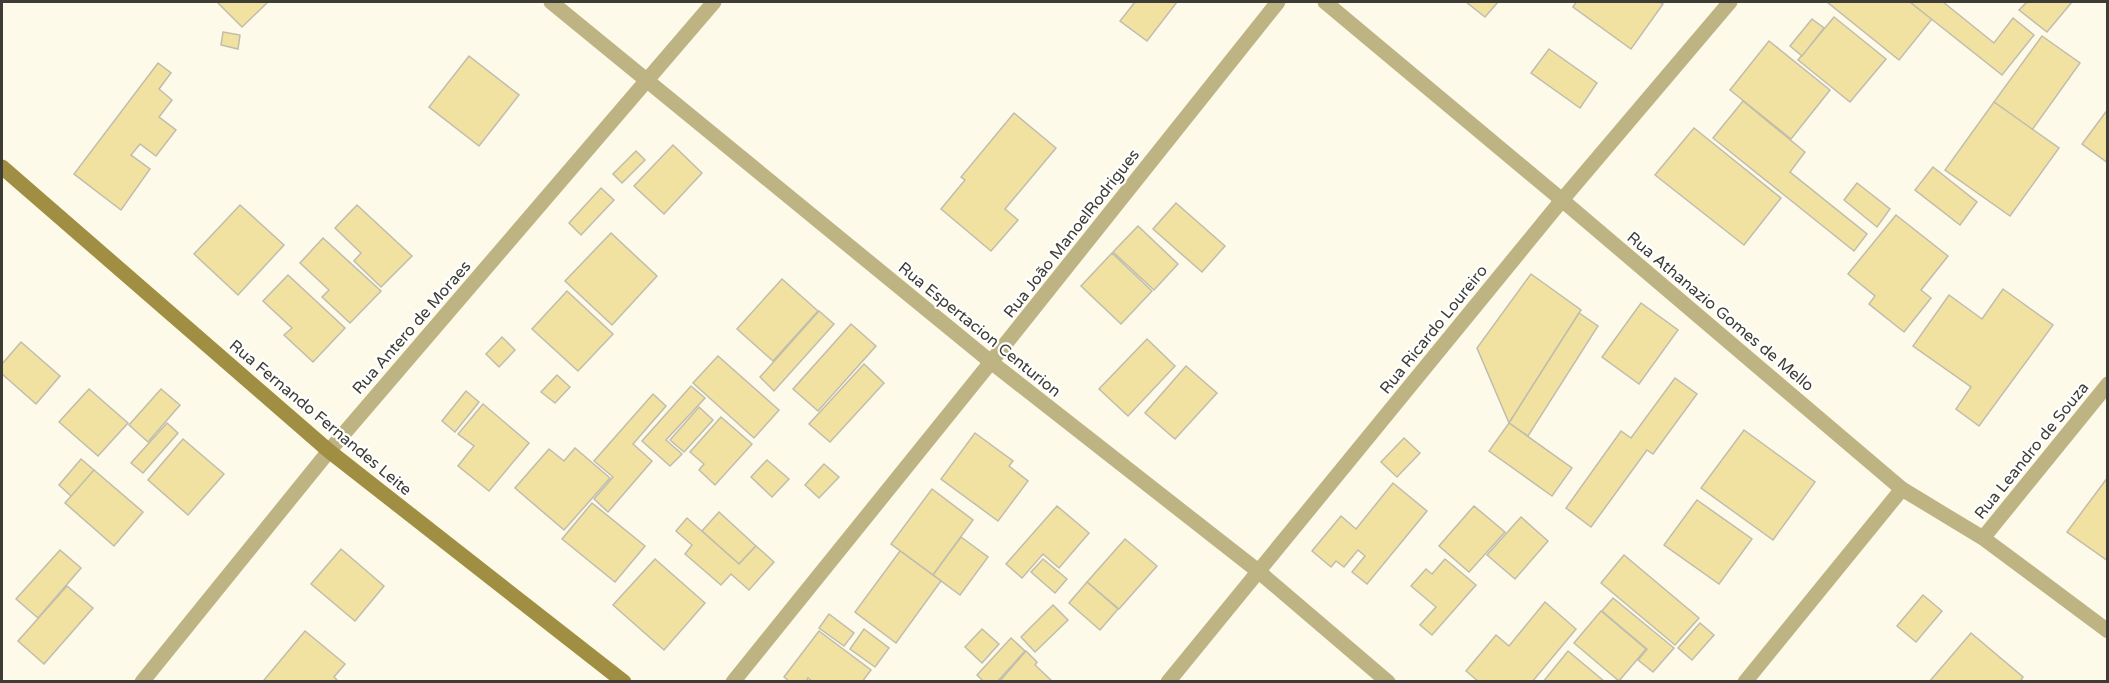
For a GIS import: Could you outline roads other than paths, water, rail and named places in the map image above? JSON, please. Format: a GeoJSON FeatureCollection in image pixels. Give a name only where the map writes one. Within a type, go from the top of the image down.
{"type":"FeatureCollection","features":[{"type":"Feature","properties":{"kind":"street","name":"Rua Espertacion Centurion"},"geometry":{"type":"LineString","coordinates":[[551,2],[991,362],[1258,572],[1388,681]]}},
{"type":"Feature","properties":{"kind":"street","name":"Rua Antero de Moraes"},"geometry":{"type":"LineString","coordinates":[[142,681],[329,451],[714,2]]}},
{"type":"Feature","properties":{"kind":"street","name":"Rua João ManoelRodrigues"},"geometry":{"type":"LineString","coordinates":[[733,681],[1278,2]]}},
{"type":"Feature","properties":{"kind":"street","name":"Rua Athanazio Gomes de Mello"},"geometry":{"type":"LineString","coordinates":[[1324,2],[1562,200],[1902,489],[1983,538],[2108,631]]}},
{"type":"Feature","properties":{"kind":"street","name":"Rua Ricardo Loureiro"},"geometry":{"type":"LineString","coordinates":[[1168,681],[1562,200],[1730,2]]}},
{"type":"Feature","properties":{"kind":"street","name":"Rua Fernando Fernandes Leite"},"geometry":{"type":"LineString","coordinates":[[2,170],[329,451],[624,681]]}},
{"type":"Feature","properties":{"kind":"street","name":"Rua Leandro de Souza"},"geometry":{"type":"LineString","coordinates":[[1983,538],[2108,384]]}},
{"type":"Feature","properties":{"kind":"street"},"geometry":{"type":"LineString","coordinates":[[1745,681],[1902,489]]}}]}
